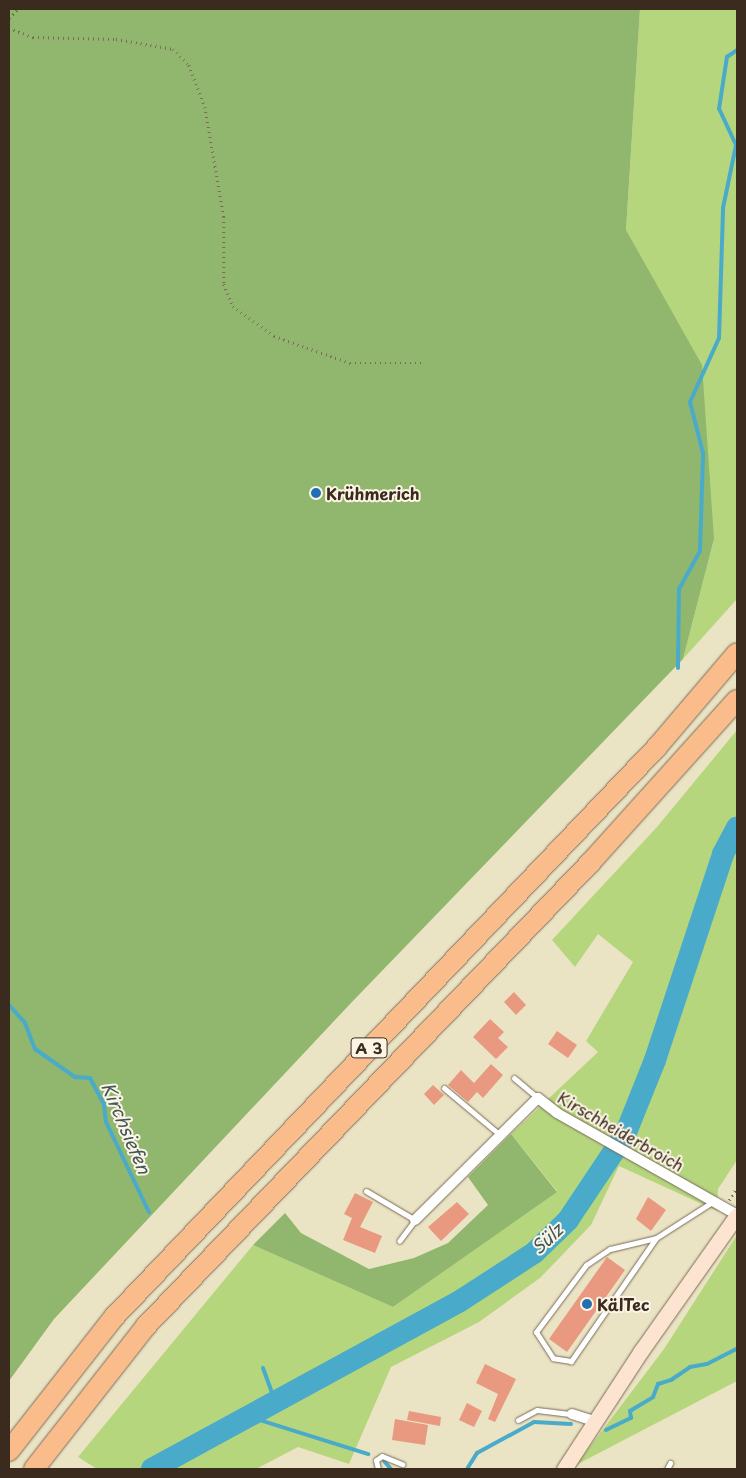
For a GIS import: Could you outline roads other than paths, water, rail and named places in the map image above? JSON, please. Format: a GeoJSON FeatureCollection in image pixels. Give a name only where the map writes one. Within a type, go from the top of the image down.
{"type":"FeatureCollection","features":[{"type":"Feature","properties":{"kind":"highway","name":"A 3"},"geometry":{"type":"LineString","coordinates":[[9,1450],[40,1406],[114,1316],[657,747],[737,653]]}},
{"type":"Feature","properties":{"kind":"highway","name":"A 3"},"geometry":{"type":"LineString","coordinates":[[34,1469],[146,1326],[591,862],[737,700]]}},
{"type":"Feature","properties":{"kind":"main road"},"geometry":{"type":"LineString","coordinates":[[564,1469],[594,1421],[737,1215]]}},
{"type":"Feature","properties":{"kind":"street","name":"Kirschheiderbroich"},"geometry":{"type":"LineString","coordinates":[[415,1220],[538,1098],[583,1128],[737,1215]]}},
{"type":"Feature","properties":{"kind":"street"},"geometry":{"type":"LineString","coordinates":[[572,1414],[594,1421]]}},
{"type":"Feature","properties":{"kind":"lane"},"geometry":{"type":"LineString","coordinates":[[514,1078],[538,1098]]}},
{"type":"Feature","properties":{"kind":"lane"},"geometry":{"type":"LineString","coordinates":[[444,1088],[500,1135]]}},
{"type":"Feature","properties":{"kind":"lane"},"geometry":{"type":"LineString","coordinates":[[366,1192],[415,1220],[399,1241]]}},
{"type":"Feature","properties":{"kind":"lane"},"geometry":{"type":"LineString","coordinates":[[656,1238],[570,1361],[553,1358],[536,1332],[586,1266],[610,1249],[656,1238],[713,1201]]}},
{"type":"Feature","properties":{"kind":"lane"},"geometry":{"type":"LineString","coordinates":[[518,1420],[537,1410],[572,1414]]}},
{"type":"Feature","properties":{"kind":"lane"},"geometry":{"type":"LineString","coordinates":[[378,1469],[376,1460],[382,1456],[402,1464]]}},
{"type":"Feature","properties":{"kind":"lane"},"geometry":{"type":"LineString","coordinates":[[667,1469],[670,1463]]}},
{"type":"Feature","properties":{"kind":"waterway"},"geometry":{"type":"LineString","coordinates":[[678,668],[679,589],[700,551],[703,453],[690,402],[719,338],[723,208],[736,145],[719,109],[727,57],[737,50]]}},
{"type":"Feature","properties":{"kind":"waterway","name":"Sülz"},"geometry":{"type":"LineString","coordinates":[[152,1469],[460,1301],[534,1253],[568,1220],[625,1135],[655,1060],[723,854],[737,828]]}},
{"type":"Feature","properties":{"kind":"waterway","name":"Kirchsiefen"},"geometry":{"type":"LineString","coordinates":[[9,1005],[25,1023],[35,1049],[75,1077],[90,1078],[104,1104],[106,1122],[149,1212]]}},
{"type":"Feature","properties":{"kind":"waterway"},"geometry":{"type":"LineString","coordinates":[[606,1430],[631,1418],[630,1411],[653,1397],[658,1384],[671,1380],[690,1367],[707,1364],[737,1349]]}},
{"type":"Feature","properties":{"kind":"waterway","name":"Kirchsiefen"},"geometry":{"type":"LineString","coordinates":[[263,1368],[276,1403]]}},
{"type":"Feature","properties":{"kind":"waterway"},"geometry":{"type":"LineString","coordinates":[[250,1417],[368,1454]]}},
{"type":"Feature","properties":{"kind":"waterway"},"geometry":{"type":"LineString","coordinates":[[467,1469],[477,1453],[534,1422],[571,1424]]}},
{"type":"Feature","properties":{"kind":"waterway"},"geometry":{"type":"LineString","coordinates":[[384,1461],[391,1469]]}},
{"type":"Feature","properties":{"kind":"place","name":"Krühmerich"},"geometry":{"type":"Point","coordinates":[316,493]}},
{"type":"Feature","properties":{"kind":"place","name":"KälTec"},"geometry":{"type":"Point","coordinates":[587,1304]}}]}
